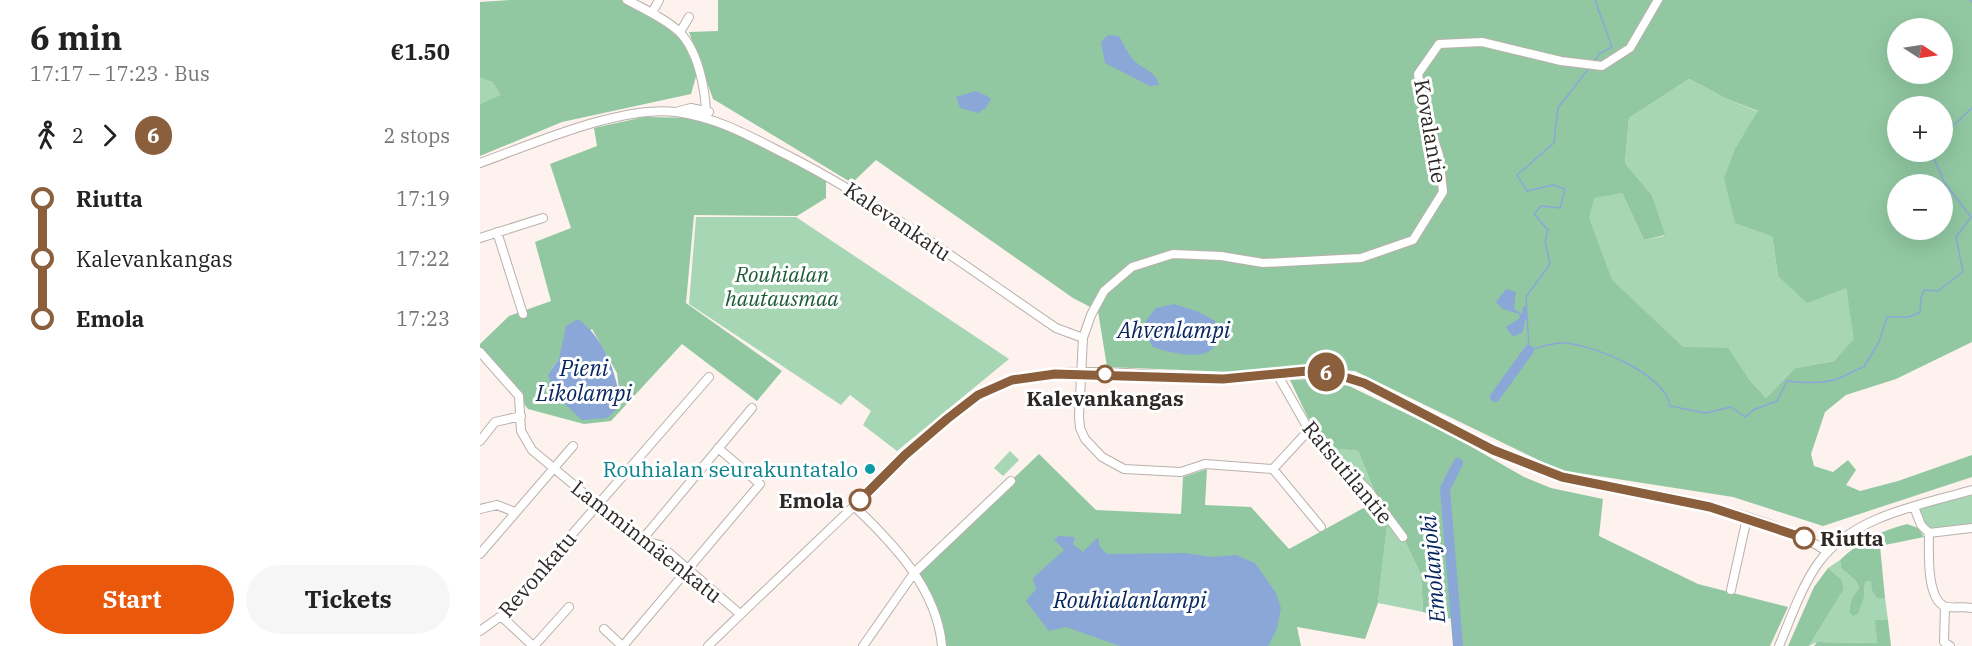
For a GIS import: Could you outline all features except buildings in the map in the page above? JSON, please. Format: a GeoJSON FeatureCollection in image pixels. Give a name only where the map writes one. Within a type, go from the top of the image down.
{"type":"FeatureCollection","features":[{"type":"Feature","properties":{"kind":"street"},"geometry":{"type":"LineString","coordinates":[[480,163],[592,123],[644,113],[675,112],[691,108],[706,113],[703,80],[680,33],[652,13],[627,0]]}},
{"type":"Feature","properties":{"kind":"street"},"geometry":{"type":"LineString","coordinates":[[652,13],[659,0]]}},
{"type":"Feature","properties":{"kind":"street","name":"Kovalantie"},"geometry":{"type":"LineString","coordinates":[[1273,470],[1205,464],[1181,472],[1124,469],[1111,464],[1085,438],[1080,428],[1083,338],[1091,315],[1104,291],[1132,267],[1153,258],[1173,254],[1221,256],[1263,263],[1361,258],[1413,240],[1443,192],[1439,155],[1424,109],[1418,74],[1439,44],[1482,42],[1602,66],[1630,48],[1658,0]]}},
{"type":"Feature","properties":{"kind":"street"},"geometry":{"type":"LineString","coordinates":[[680,33],[689,17]]}},
{"type":"Feature","properties":{"kind":"street","name":"Kalevankatu"},"geometry":{"type":"LineString","coordinates":[[706,113],[843,183],[1056,328],[1083,338]]}},
{"type":"Feature","properties":{"kind":"street"},"geometry":{"type":"LineString","coordinates":[[480,238],[543,218]]}},
{"type":"Feature","properties":{"kind":"street"},"geometry":{"type":"LineString","coordinates":[[497,232],[524,314]]}},
{"type":"Feature","properties":{"kind":"street","name":"Lamminmäenkatu"},"geometry":{"type":"LineString","coordinates":[[480,352],[516,391],[521,416],[521,431],[532,450],[641,542],[660,545],[740,614]]}},
{"type":"Feature","properties":{"kind":"street"},"geometry":{"type":"LineString","coordinates":[[709,646],[905,455],[978,395],[1012,380],[1055,374],[1223,379],[1328,372],[1353,379],[1493,450],[1562,477],[1687,502],[1747,518],[1805,539],[1828,552]]}},
{"type":"Feature","properties":{"kind":"street","name":"Ratsutilantie"},"geometry":{"type":"LineString","coordinates":[[1277,374],[1309,430],[1368,490],[1402,537]]}},
{"type":"Feature","properties":{"kind":"street","name":"Revonkatu"},"geometry":{"type":"LineString","coordinates":[[480,631],[501,616],[709,376]]}},
{"type":"Feature","properties":{"kind":"street"},"geometry":{"type":"LineString","coordinates":[[641,542],[752,408]]}},
{"type":"Feature","properties":{"kind":"street"},"geometry":{"type":"LineString","coordinates":[[480,441],[495,422],[521,416]]}},
{"type":"Feature","properties":{"kind":"street"},"geometry":{"type":"LineString","coordinates":[[1309,430],[1273,470],[1321,527]]}},
{"type":"Feature","properties":{"kind":"street"},"geometry":{"type":"LineString","coordinates":[[480,554],[573,446]]}},
{"type":"Feature","properties":{"kind":"street"},"geometry":{"type":"LineString","coordinates":[[604,629],[623,646],[760,484],[718,448]]}},
{"type":"Feature","properties":{"kind":"street"},"geometry":{"type":"LineString","coordinates":[[863,646],[914,573],[1011,481]]}},
{"type":"Feature","properties":{"kind":"street"},"geometry":{"type":"LineString","coordinates":[[1779,646],[1802,591],[1828,552],[1868,523],[1972,490]]}},
{"type":"Feature","properties":{"kind":"street"},"geometry":{"type":"LineString","coordinates":[[480,509],[497,505],[515,512]]}},
{"type":"Feature","properties":{"kind":"street"},"geometry":{"type":"LineString","coordinates":[[854,506],[914,573],[931,598],[942,646]]}},
{"type":"Feature","properties":{"kind":"street"},"geometry":{"type":"LineString","coordinates":[[1914,507],[1921,525],[1929,533],[1931,586],[1938,602],[1946,607],[1972,608]]}},
{"type":"Feature","properties":{"kind":"street"},"geometry":{"type":"LineString","coordinates":[[1731,590],[1747,518]]}},
{"type":"Feature","properties":{"kind":"street"},"geometry":{"type":"LineString","coordinates":[[1929,533],[1972,528]]}},
{"type":"Feature","properties":{"kind":"street"},"geometry":{"type":"LineString","coordinates":[[501,616],[534,646],[569,607]]}},
{"type":"Feature","properties":{"kind":"street"},"geometry":{"type":"LineString","coordinates":[[1946,607],[1944,642],[1950,646]]}},
{"type":"Feature","properties":{"kind":"green space"},"geometry":{"type":"Polygon","coordinates":[[[622,0],[668,28],[683,42],[697,73],[691,94],[562,122],[480,156],[480,104],[501,95],[492,82],[480,78],[480,2],[622,0]]]}},
{"type":"Feature","properties":{"kind":"green space"},"geometry":{"type":"Polygon","coordinates":[[[718,0],[1972,0],[1972,342],[1896,379],[1846,395],[1825,412],[1811,454],[1814,466],[1833,472],[1848,460],[1856,470],[1846,485],[1860,491],[1898,481],[1972,455],[1972,477],[1823,526],[1733,497],[1559,470],[1355,371],[1290,367],[1231,372],[1107,367],[1098,311],[1073,298],[876,160],[852,183],[713,99],[689,32],[718,31],[718,0]],[[1689,79],[1629,118],[1625,163],[1652,195],[1665,235],[1644,240],[1622,193],[1594,198],[1589,218],[1612,280],[1683,347],[1728,348],[1748,378],[1766,398],[1795,368],[1834,361],[1854,339],[1846,288],[1807,303],[1778,276],[1772,236],[1735,223],[1724,178],[1736,147],[1758,111],[1727,99],[1689,79]]]}},
{"type":"Feature","properties":{"kind":"green space"},"geometry":{"type":"Polygon","coordinates":[[[480,78],[492,82],[502,96],[480,104],[480,78]]]}},
{"type":"Feature","properties":{"kind":"green space"},"geometry":{"type":"Polygon","coordinates":[[[1689,79],[1727,99],[1759,112],[1736,147],[1772,236],[1778,276],[1846,288],[1855,339],[1834,361],[1795,368],[1766,398],[1748,378],[1690,392],[1454,190],[1591,207],[1594,197],[1622,193],[1644,240],[1664,236],[1652,195],[1625,163],[1629,118],[1689,79]]]}},
{"type":"Feature","properties":{"kind":"green space"},"geometry":{"type":"Polygon","coordinates":[[[644,117],[704,118],[826,178],[826,198],[797,216],[694,215],[686,303],[782,371],[757,401],[682,344],[611,421],[584,424],[528,409],[480,349],[480,344],[509,316],[551,301],[535,242],[571,228],[550,164],[597,146],[594,128],[644,117]],[[592,329],[559,359],[548,374],[621,405],[617,373],[592,329]]]}},
{"type":"Feature","properties":{"kind":"green space","name":"Rouhialan hautausmaa"},"geometry":{"type":"Polygon","coordinates":[[[696,217],[796,217],[1009,359],[897,451],[863,425],[871,411],[850,395],[841,405],[689,304],[696,217]]]}},
{"type":"Feature","properties":{"kind":"green space"},"geometry":{"type":"Polygon","coordinates":[[[1308,379],[1349,386],[1451,435],[1524,477],[1551,488],[1603,499],[1599,536],[1698,584],[1788,607],[1770,646],[1458,646],[1456,620],[1423,612],[1421,575],[1403,537],[1388,518],[1378,603],[1365,639],[1297,627],[1301,646],[942,646],[941,635],[914,573],[1039,454],[1096,510],[1181,514],[1183,477],[1207,469],[1205,505],[1251,507],[1289,549],[1369,505],[1377,503],[1380,505],[1358,451],[1330,448],[1310,422],[1290,380],[1308,379]]]}},
{"type":"Feature","properties":{"kind":"green space"},"geometry":{"type":"Polygon","coordinates":[[[1330,448],[1358,451],[1381,508],[1330,448]]]}},
{"type":"Feature","properties":{"kind":"green space"},"geometry":{"type":"Polygon","coordinates":[[[1010,451],[1019,460],[1003,476],[994,468],[1010,451]]]}},
{"type":"Feature","properties":{"kind":"green space"},"geometry":{"type":"Polygon","coordinates":[[[1966,492],[1972,496],[1972,528],[1929,533],[1914,507],[1966,492]]]}},
{"type":"Feature","properties":{"kind":"green space"},"geometry":{"type":"Polygon","coordinates":[[[1388,517],[1403,537],[1421,575],[1423,612],[1378,603],[1388,517]]]}},
{"type":"Feature","properties":{"kind":"green space"},"geometry":{"type":"Polygon","coordinates":[[[1907,524],[1918,528],[1924,537],[1880,546],[1885,598],[1877,598],[1872,590],[1871,581],[1865,582],[1864,597],[1858,614],[1853,616],[1849,612],[1851,600],[1859,588],[1855,580],[1841,568],[1840,560],[1855,547],[1871,538],[1907,524]]]}},
{"type":"Feature","properties":{"kind":"green space"},"geometry":{"type":"Polygon","coordinates":[[[1840,560],[1841,568],[1855,580],[1859,589],[1851,600],[1849,612],[1864,597],[1865,582],[1871,581],[1877,598],[1885,598],[1888,620],[1876,621],[1877,643],[1817,642],[1809,646],[1844,589],[1842,580],[1828,568],[1840,560]]]}},
{"type":"Feature","properties":{"kind":"green space"},"geometry":{"type":"Polygon","coordinates":[[[1828,568],[1842,580],[1844,589],[1809,646],[1788,646],[1814,587],[1828,568]]]}},
{"type":"Feature","properties":{"kind":"green space"},"geometry":{"type":"Polygon","coordinates":[[[1875,620],[1888,620],[1891,646],[1814,646],[1817,642],[1877,643],[1875,620]]]}},
{"type":"Feature","properties":{"kind":"water"},"geometry":{"type":"Polygon","coordinates":[[[1108,35],[1119,36],[1132,58],[1154,76],[1159,85],[1150,86],[1105,63],[1101,42],[1108,35]]]}},
{"type":"Feature","properties":{"kind":"water"},"geometry":{"type":"Polygon","coordinates":[[[976,91],[991,98],[986,108],[978,113],[960,108],[956,97],[976,91]]]}},
{"type":"Feature","properties":{"kind":"water"},"geometry":{"type":"Polygon","coordinates":[[[1506,289],[1516,292],[1514,309],[1522,314],[1523,307],[1526,306],[1527,320],[1525,320],[1523,332],[1513,337],[1506,327],[1520,318],[1519,314],[1503,309],[1496,302],[1506,289]]]}},
{"type":"Feature","properties":{"kind":"water","name":"Ahvenlampi"},"geometry":{"type":"Polygon","coordinates":[[[1174,304],[1199,312],[1215,321],[1216,340],[1213,348],[1199,355],[1189,355],[1153,347],[1146,335],[1146,320],[1156,308],[1174,304]]]}},
{"type":"Feature","properties":{"kind":"water","name":"Pieni Likolampi"},"geometry":{"type":"Polygon","coordinates":[[[578,319],[602,346],[616,380],[621,405],[607,418],[582,420],[554,394],[548,374],[559,359],[566,326],[578,319]]]}},
{"type":"Feature","properties":{"kind":"water","name":"Rouhialanlampi"},"geometry":{"type":"Polygon","coordinates":[[[1059,536],[1075,537],[1073,544],[1083,552],[1098,537],[1100,547],[1107,554],[1184,553],[1213,557],[1236,555],[1255,563],[1276,593],[1281,608],[1277,629],[1268,646],[1120,646],[1066,627],[1049,631],[1026,601],[1036,589],[1033,578],[1064,550],[1054,539],[1059,536]]]}},
{"type":"Feature","properties":{"kind":"waterway"},"geometry":{"type":"LineString","coordinates":[[1594,62],[1599,54],[1612,47],[1595,0]]}},
{"type":"Feature","properties":{"kind":"waterway"},"geometry":{"type":"LineString","coordinates":[[1589,68],[1558,108],[1554,143],[1517,175],[1527,191],[1553,185],[1565,189],[1560,208],[1541,206],[1534,214],[1548,230],[1545,241],[1550,264],[1526,297],[1529,350],[1561,343],[1574,344],[1608,354],[1642,372],[1656,383],[1665,394],[1670,406],[1706,413],[1731,407],[1745,417],[1753,410],[1777,401],[1787,381],[1811,383],[1828,381],[1864,367],[1879,342],[1887,317],[1909,317],[1920,312],[1924,290],[1938,291],[1963,272],[1956,237],[1971,217],[1944,182],[1935,162]]}},
{"type":"Feature","properties":{"kind":"waterway"},"geometry":{"type":"LineString","coordinates":[[1953,126],[1972,108]]}},
{"type":"Feature","properties":{"kind":"waterway"},"geometry":{"type":"LineString","coordinates":[[1495,397],[1529,350]]}},
{"type":"Feature","properties":{"kind":"waterway","name":"Emolanjoki"},"geometry":{"type":"LineString","coordinates":[[1458,463],[1445,489],[1458,646]]}},
{"type":"Feature","properties":{"kind":"bus line","name":"6"},"geometry":{"type":"LineString","coordinates":[[860,500],[905,455],[947,419],[988,389],[1012,380],[1074,373],[1223,379],[1307,371],[1328,372],[1364,383],[1493,450],[1562,477],[1710,507],[1804,538]]}},
{"type":"Feature","properties":{"kind":"place","name":"Kalevankangas"},"geometry":{"type":"Point","coordinates":[1105,374]}},
{"type":"Feature","properties":{"kind":"place","name":"Rouhialan seurakuntatalo"},"geometry":{"type":"Point","coordinates":[870,469]}},
{"type":"Feature","properties":{"kind":"place","name":"Emola"},"geometry":{"type":"Point","coordinates":[860,500]}},
{"type":"Feature","properties":{"kind":"place","name":"Riutta"},"geometry":{"type":"Point","coordinates":[1804,538]}}]}
